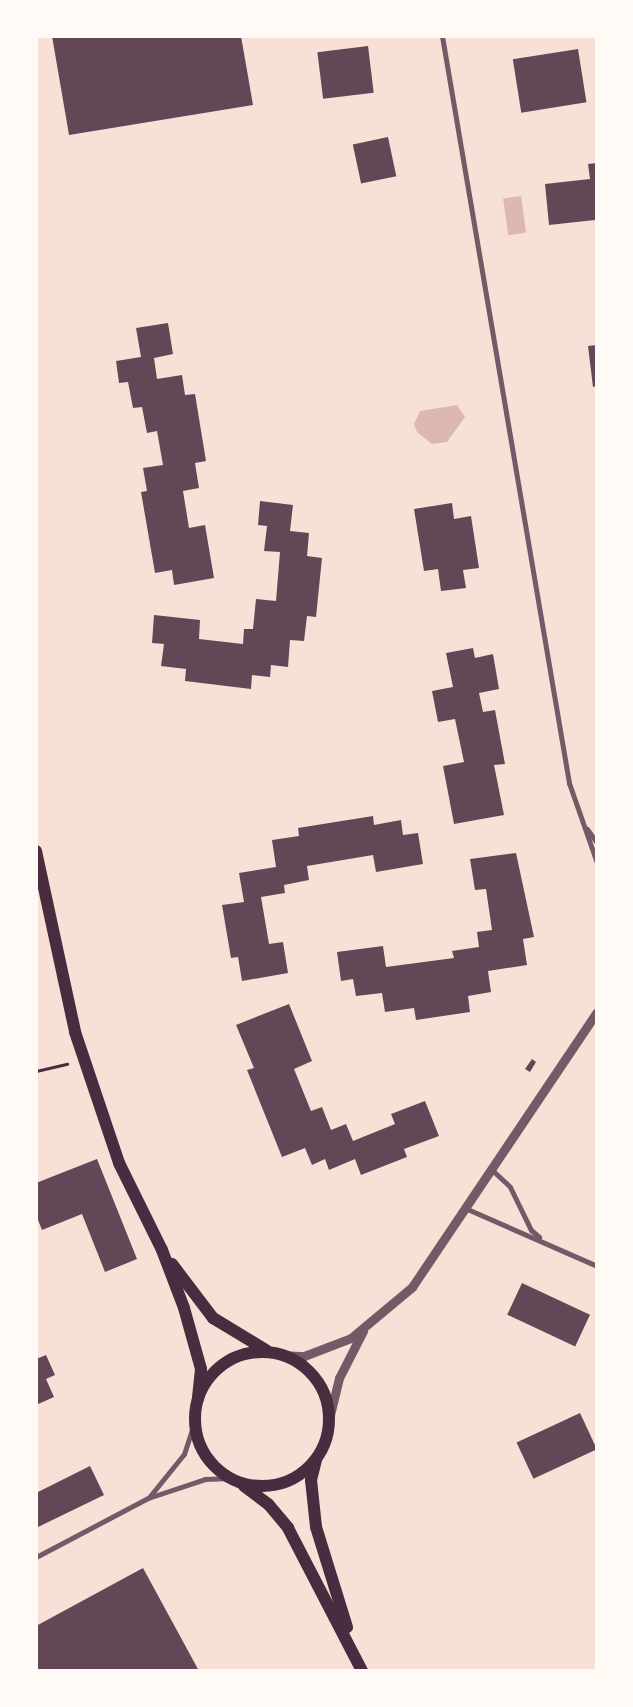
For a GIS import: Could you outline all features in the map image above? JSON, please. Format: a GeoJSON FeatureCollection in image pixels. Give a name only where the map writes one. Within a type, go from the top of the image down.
{"type":"FeatureCollection","features":[{"type":"Feature","properties":{"kind":"main road"},"geometry":{"type":"LineString","coordinates":[[36,851],[84,1060],[119,1164],[162,1250],[199,1358],[198,1399],[194,1420],[204,1455],[231,1478],[261,1498],[286,1524],[362,1671]]}},
{"type":"Feature","properties":{"kind":"main road"},"geometry":{"type":"LineString","coordinates":[[162,1250],[213,1318],[243,1340],[280,1355],[316,1379],[329,1419],[311,1480],[314,1514],[356,1658]]}},
{"type":"Feature","properties":{"kind":"main road"},"geometry":{"type":"LineString","coordinates":[[198,1399],[212,1374],[228,1361],[254,1352],[280,1355]]}},
{"type":"Feature","properties":{"kind":"main road"},"geometry":{"type":"LineString","coordinates":[[231,1478],[250,1485],[277,1485],[304,1472],[320,1452]]}},
{"type":"Feature","properties":{"kind":"street"},"geometry":{"type":"LineString","coordinates":[[442,36],[569,783],[597,863]]}},
{"type":"Feature","properties":{"kind":"street"},"geometry":{"type":"LineString","coordinates":[[584,825],[597,843]]}},
{"type":"Feature","properties":{"kind":"street"},"geometry":{"type":"LineString","coordinates":[[329,1419],[339,1378],[364,1331],[412,1287],[597,1012]]}},
{"type":"Feature","properties":{"kind":"street"},"geometry":{"type":"LineString","coordinates":[[491,1169],[510,1187],[531,1230],[541,1239]]}},
{"type":"Feature","properties":{"kind":"street"},"geometry":{"type":"LineString","coordinates":[[465,1208],[541,1239],[597,1266]]}},
{"type":"Feature","properties":{"kind":"street"},"geometry":{"type":"LineString","coordinates":[[280,1355],[304,1356],[364,1331]]}},
{"type":"Feature","properties":{"kind":"street"},"geometry":{"type":"LineString","coordinates":[[148,1498],[174,1471],[194,1420]]}},
{"type":"Feature","properties":{"kind":"street"},"geometry":{"type":"LineString","coordinates":[[36,1557],[148,1498],[205,1479],[231,1478]]}},
{"type":"Feature","properties":{"kind":"path"},"geometry":{"type":"LineString","coordinates":[[36,1071],[84,1060]]}},
{"type":"Feature","properties":{"kind":"shaded area"},"geometry":{"type":"Polygon","coordinates":[[[521,196],[526,233],[508,235],[503,199],[521,196]]]}},
{"type":"Feature","properties":{"kind":"shaded area"},"geometry":{"type":"Polygon","coordinates":[[[457,405],[465,417],[447,442],[432,444],[417,432],[414,424],[420,411],[457,405]]]}},
{"type":"Feature","properties":{"kind":"building"},"geometry":{"type":"Polygon","coordinates":[[[52,36],[241,36],[253,105],[69,135],[52,36]]]}},
{"type":"Feature","properties":{"kind":"building"},"geometry":{"type":"Polygon","coordinates":[[[368,46],[374,93],[323,99],[317,52],[368,46]]]}},
{"type":"Feature","properties":{"kind":"building"},"geometry":{"type":"Polygon","coordinates":[[[578,49],[586,102],[521,113],[513,59],[578,49]]]}},
{"type":"Feature","properties":{"kind":"building"},"geometry":{"type":"Polygon","coordinates":[[[388,137],[396,176],[361,184],[353,144],[388,137]]]}},
{"type":"Feature","properties":{"kind":"building"},"geometry":{"type":"Polygon","coordinates":[[[597,163],[595,220],[549,225],[545,184],[590,179],[588,164],[597,163]]]}},
{"type":"Feature","properties":{"kind":"building"},"geometry":{"type":"Polygon","coordinates":[[[168,323],[173,354],[154,358],[157,379],[182,375],[185,395],[195,394],[206,461],[195,463],[199,488],[183,491],[189,528],[205,525],[214,578],[174,585],[172,570],[155,573],[141,492],[147,491],[143,468],[163,465],[157,431],[147,433],[142,407],[133,408],[128,382],[119,383],[116,361],[141,357],[136,328],[168,323]]]}},
{"type":"Feature","properties":{"kind":"building"},"geometry":{"type":"Polygon","coordinates":[[[597,345],[597,386],[593,387],[588,346],[597,345]]]}},
{"type":"Feature","properties":{"kind":"building"},"geometry":{"type":"Polygon","coordinates":[[[260,501],[293,505],[290,531],[309,533],[307,556],[322,558],[316,617],[307,616],[304,641],[290,640],[288,667],[271,665],[270,677],[252,675],[251,689],[185,681],[186,669],[161,666],[164,644],[152,643],[154,615],[200,620],[199,639],[243,644],[244,629],[253,629],[256,599],[276,601],[280,552],[264,551],[267,526],[258,525],[260,501]]]}},
{"type":"Feature","properties":{"kind":"building"},"geometry":{"type":"Polygon","coordinates":[[[452,503],[454,519],[471,516],[479,568],[463,570],[466,588],[441,591],[438,569],[424,571],[414,509],[452,503]]]}},
{"type":"Feature","properties":{"kind":"building"},"geometry":{"type":"Polygon","coordinates":[[[473,648],[475,658],[493,654],[499,689],[479,693],[483,712],[495,710],[505,764],[494,765],[504,815],[454,824],[443,766],[464,762],[455,719],[438,722],[432,691],[453,687],[446,653],[473,648]]]}},
{"type":"Feature","properties":{"kind":"building"},"geometry":{"type":"Polygon","coordinates":[[[373,816],[374,825],[401,820],[403,835],[418,833],[423,864],[376,872],[373,855],[307,866],[309,880],[284,885],[285,893],[261,897],[269,944],[283,942],[288,973],[242,981],[238,957],[231,958],[222,905],[244,902],[239,873],[276,867],[272,840],[299,836],[298,828],[373,816]]]}},
{"type":"Feature","properties":{"kind":"building"},"geometry":{"type":"Polygon","coordinates":[[[516,853],[534,937],[523,939],[527,965],[488,971],[491,992],[468,996],[470,1012],[416,1020],[414,1008],[385,1012],[382,993],[356,996],[353,979],[341,981],[337,952],[383,946],[386,967],[454,958],[452,951],[479,947],[477,932],[492,930],[486,889],[475,890],[470,859],[516,853]]]}},
{"type":"Feature","properties":{"kind":"building"},"geometry":{"type":"Polygon","coordinates":[[[289,1004],[312,1061],[294,1069],[311,1111],[322,1107],[331,1130],[346,1124],[353,1141],[395,1124],[391,1114],[425,1101],[439,1136],[404,1149],[407,1157],[361,1175],[355,1159],[329,1170],[325,1159],[312,1165],[305,1148],[282,1157],[247,1070],[254,1068],[236,1025],[289,1004]]]}},
{"type":"Feature","properties":{"kind":"building"},"geometry":{"type":"Polygon","coordinates":[[[532,1059],[536,1062],[530,1072],[525,1069],[532,1059]]]}},
{"type":"Feature","properties":{"kind":"building"},"geometry":{"type":"Polygon","coordinates":[[[97,1159],[137,1259],[105,1272],[82,1214],[42,1230],[36,1215],[36,1183],[97,1159]]]}},
{"type":"Feature","properties":{"kind":"building"},"geometry":{"type":"Polygon","coordinates":[[[522,1283],[590,1315],[575,1346],[507,1315],[522,1283]]]}},
{"type":"Feature","properties":{"kind":"building"},"geometry":{"type":"Polygon","coordinates":[[[46,1355],[55,1375],[46,1379],[54,1397],[36,1405],[36,1359],[46,1355]]]}},
{"type":"Feature","properties":{"kind":"building"},"geometry":{"type":"Polygon","coordinates":[[[580,1413],[597,1449],[533,1479],[517,1443],[580,1413]]]}},
{"type":"Feature","properties":{"kind":"building"},"geometry":{"type":"Polygon","coordinates":[[[90,1466],[104,1495],[36,1528],[36,1493],[90,1466]]]}},
{"type":"Feature","properties":{"kind":"building"},"geometry":{"type":"Polygon","coordinates":[[[143,1568],[199,1671],[36,1671],[36,1626],[143,1568]]]}}]}
